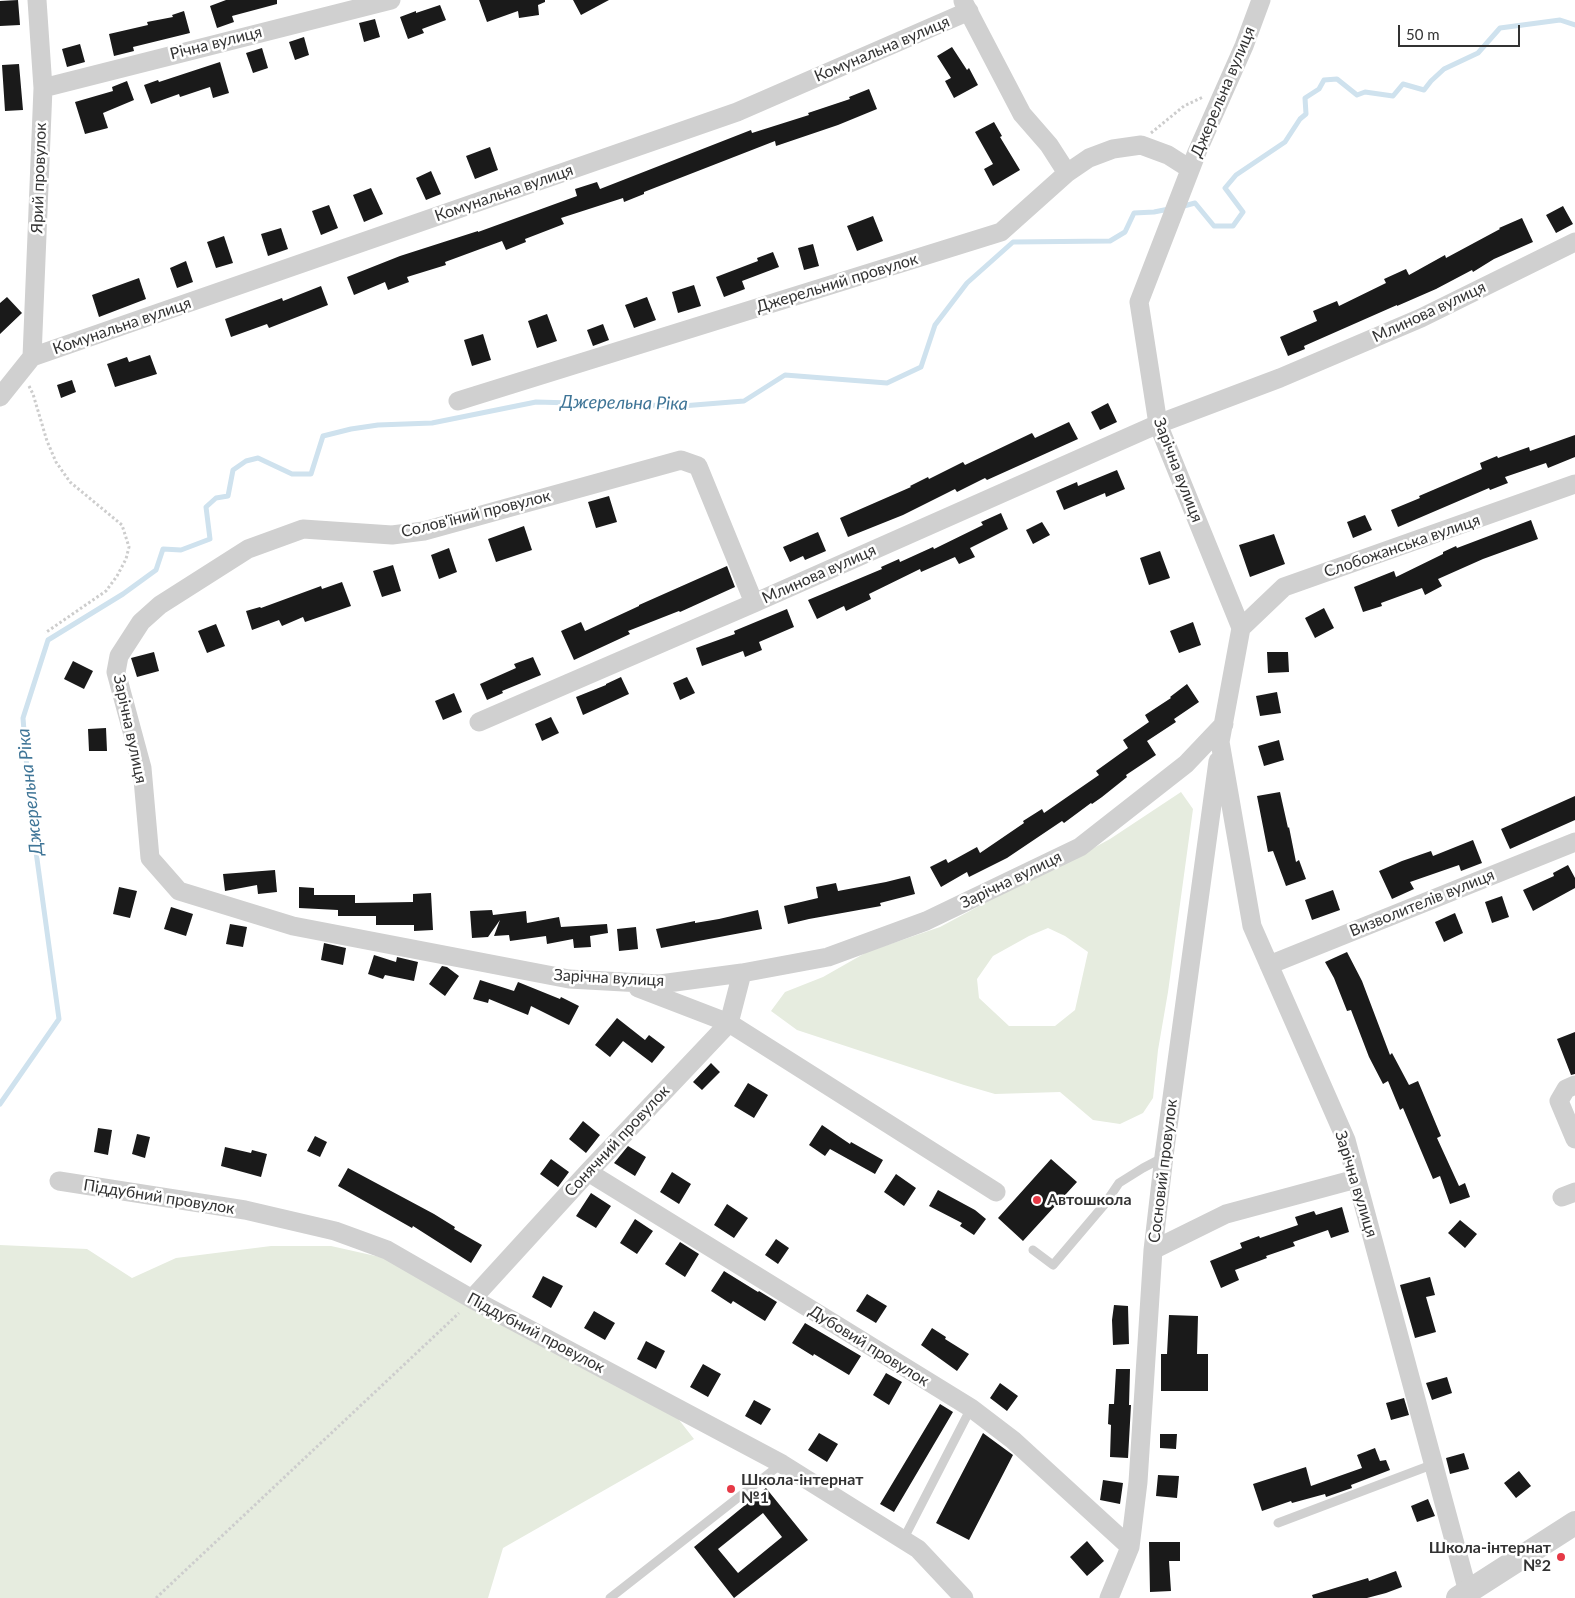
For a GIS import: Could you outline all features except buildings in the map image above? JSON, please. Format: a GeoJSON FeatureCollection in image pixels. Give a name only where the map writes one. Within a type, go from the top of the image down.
{"type":"FeatureCollection","features":[{"type":"Feature","properties":{"kind":"street","name":"Ярий провулок"},"geometry":{"type":"LineString","coordinates":[[32,357],[43,88],[37,0]]}},
{"type":"Feature","properties":{"kind":"street","name":"Річна вулиця"},"geometry":{"type":"LineString","coordinates":[[43,88],[390,0]]}},
{"type":"Feature","properties":{"kind":"street","name":"Джерельна вулиця"},"geometry":{"type":"LineString","coordinates":[[1174,214],[1188,176],[1244,46],[1261,0]]}},
{"type":"Feature","properties":{"kind":"street"},"geometry":{"type":"LineString","coordinates":[[966,6],[1022,114],[1049,145],[1067,173]]}},
{"type":"Feature","properties":{"kind":"street","name":"Комунальна вулиця"},"geometry":{"type":"LineString","coordinates":[[32,357],[737,112],[966,6]]}},
{"type":"Feature","properties":{"kind":"street","name":"Джерельний провулок"},"geometry":{"type":"LineString","coordinates":[[458,401],[1001,232],[1067,173],[1088,158],[1113,149],[1141,145],[1168,155],[1188,176]]}},
{"type":"Feature","properties":{"kind":"street","name":"Зарічна вулиця"},"geometry":{"type":"LineString","coordinates":[[1174,214],[1139,302],[1158,424],[1241,628],[1222,733],[1252,926],[1346,1140],[1434,1464],[1467,1596]]}},
{"type":"Feature","properties":{"kind":"street","name":"Млинова вулиця"},"geometry":{"type":"LineString","coordinates":[[479,722],[754,603],[1158,424],[1280,378],[1421,318],[1575,242]]}},
{"type":"Feature","properties":{"kind":"street"},"geometry":{"type":"LineString","coordinates":[[0,397],[32,357]]}},
{"type":"Feature","properties":{"kind":"street","name":"Солов'їний провулок"},"geometry":{"type":"LineString","coordinates":[[133,634],[141,622],[160,605],[248,549],[303,530],[392,536],[424,531],[681,460],[698,466],[754,603]]}},
{"type":"Feature","properties":{"kind":"street","name":"Слобожанська вулиця"},"geometry":{"type":"LineString","coordinates":[[1241,628],[1284,587],[1575,484]]}},
{"type":"Feature","properties":{"kind":"street","name":"Зарічна вулиця"},"geometry":{"type":"LineString","coordinates":[[133,634],[119,656],[116,672],[142,768],[150,858],[179,891],[293,926],[569,979],[660,984],[742,973],[828,957],[926,921],[1080,847],[1186,764],[1222,733]]}},
{"type":"Feature","properties":{"kind":"street","name":"Сосновий провулок"},"geometry":{"type":"LineString","coordinates":[[1109,1598],[1130,1547],[1138,1482],[1153,1250],[1164,1156],[1222,733]]}},
{"type":"Feature","properties":{"kind":"street","name":"Визволителів вулиця"},"geometry":{"type":"LineString","coordinates":[[1269,965],[1575,842]]}},
{"type":"Feature","properties":{"kind":"street","name":"Сонячний провулок"},"geometry":{"type":"LineString","coordinates":[[472,1299],[588,1172],[729,1023],[742,973]]}},
{"type":"Feature","properties":{"kind":"street"},"geometry":{"type":"LineString","coordinates":[[623,982],[729,1023],[996,1192]]}},
{"type":"Feature","properties":{"kind":"street"},"geometry":{"type":"LineString","coordinates":[[1575,1085],[1566,1089],[1559,1101],[1575,1139]]}},
{"type":"Feature","properties":{"kind":"street","name":"Дубовий провулок"},"geometry":{"type":"LineString","coordinates":[[588,1172],[971,1408],[1013,1440],[1130,1547]]}},
{"type":"Feature","properties":{"kind":"street"},"geometry":{"type":"LineString","coordinates":[[1153,1250],[1226,1214],[1356,1179]]}},
{"type":"Feature","properties":{"kind":"street","name":"Піддубний провулок"},"geometry":{"type":"LineString","coordinates":[[59,1181],[245,1210],[336,1231],[387,1250],[472,1299],[782,1464],[918,1549],[964,1598]]}},
{"type":"Feature","properties":{"kind":"street"},"geometry":{"type":"LineString","coordinates":[[1467,1596],[1575,1523]]}},
{"type":"Feature","properties":{"kind":"lane"},"geometry":{"type":"LineString","coordinates":[[1034,1250],[1053,1266],[1104,1205],[1119,1183],[1164,1156]]}},
{"type":"Feature","properties":{"kind":"lane"},"geometry":{"type":"LineString","coordinates":[[903,1540],[971,1408]]}},
{"type":"Feature","properties":{"kind":"lane"},"geometry":{"type":"LineString","coordinates":[[610,1598],[782,1464]]}},
{"type":"Feature","properties":{"kind":"lane"},"geometry":{"type":"LineString","coordinates":[[1278,1523],[1434,1464]]}},
{"type":"Feature","properties":{"kind":"path"},"geometry":{"type":"LineString","coordinates":[[1141,145],[1154,129],[1184,106],[1226,86]]}},
{"type":"Feature","properties":{"kind":"path"},"geometry":{"type":"LineString","coordinates":[[21,373],[34,394],[56,462],[70,482],[122,525],[129,547],[121,568],[106,591],[45,633]]}},
{"type":"Feature","properties":{"kind":"path"},"geometry":{"type":"LineString","coordinates":[[156,1598],[459,1313]]}},
{"type":"Feature","properties":{"kind":"shaded area"},"geometry":{"type":"Polygon","coordinates":[[[1181,792],[1193,809],[1168,992],[1158,1050],[1153,1098],[1143,1113],[1120,1124],[1093,1120],[1060,1092],[995,1094],[797,1030],[771,1011],[785,992],[823,977],[867,952],[940,927],[1110,839],[1181,792]],[[1048,928],[993,956],[977,979],[979,998],[1009,1026],[1055,1026],[1075,1010],[1088,952],[1065,936],[1048,928]]]}},
{"type":"Feature","properties":{"kind":"shaded area"},"geometry":{"type":"Polygon","coordinates":[[[0,1245],[87,1249],[132,1278],[176,1258],[271,1246],[331,1246],[389,1259],[676,1416],[694,1439],[503,1548],[488,1598],[0,1598],[0,1245]]]}},
{"type":"Feature","properties":{"kind":"waterway","name":"Джерельна Ріка"},"geometry":{"type":"LineString","coordinates":[[1180,207],[1195,203],[1214,226],[1233,226],[1243,212],[1225,188],[1236,175],[1285,142],[1300,119],[1306,114],[1305,98],[1319,89],[1324,80],[1337,79],[1357,95],[1365,92],[1393,96],[1403,84],[1424,90],[1444,69],[1478,53],[1500,28],[1560,20],[1575,25]]}},
{"type":"Feature","properties":{"kind":"waterway","name":"Джерельна Ріка"},"geometry":{"type":"LineString","coordinates":[[0,1104],[59,1019],[30,808],[23,718],[48,640],[123,594],[156,570],[163,549],[181,550],[210,539],[206,507],[216,498],[228,496],[233,470],[246,461],[258,458],[292,474],[311,474],[323,436],[378,425],[432,423],[536,402],[682,406],[744,401],[785,375],[887,383],[921,367],[935,325],[967,283],[1013,242],[1110,241],[1125,232],[1134,213],[1169,209]]}},
{"type":"Feature","properties":{"kind":"place","name":"Автошкола"},"geometry":{"type":"Point","coordinates":[1037,1200]}},
{"type":"Feature","properties":{"kind":"place","name":"Школа-інтернат №1"},"geometry":{"type":"Point","coordinates":[731,1489]}},
{"type":"Feature","properties":{"kind":"place","name":"Школа-інтернат №2"},"geometry":{"type":"Point","coordinates":[1561,1557]}}]}
